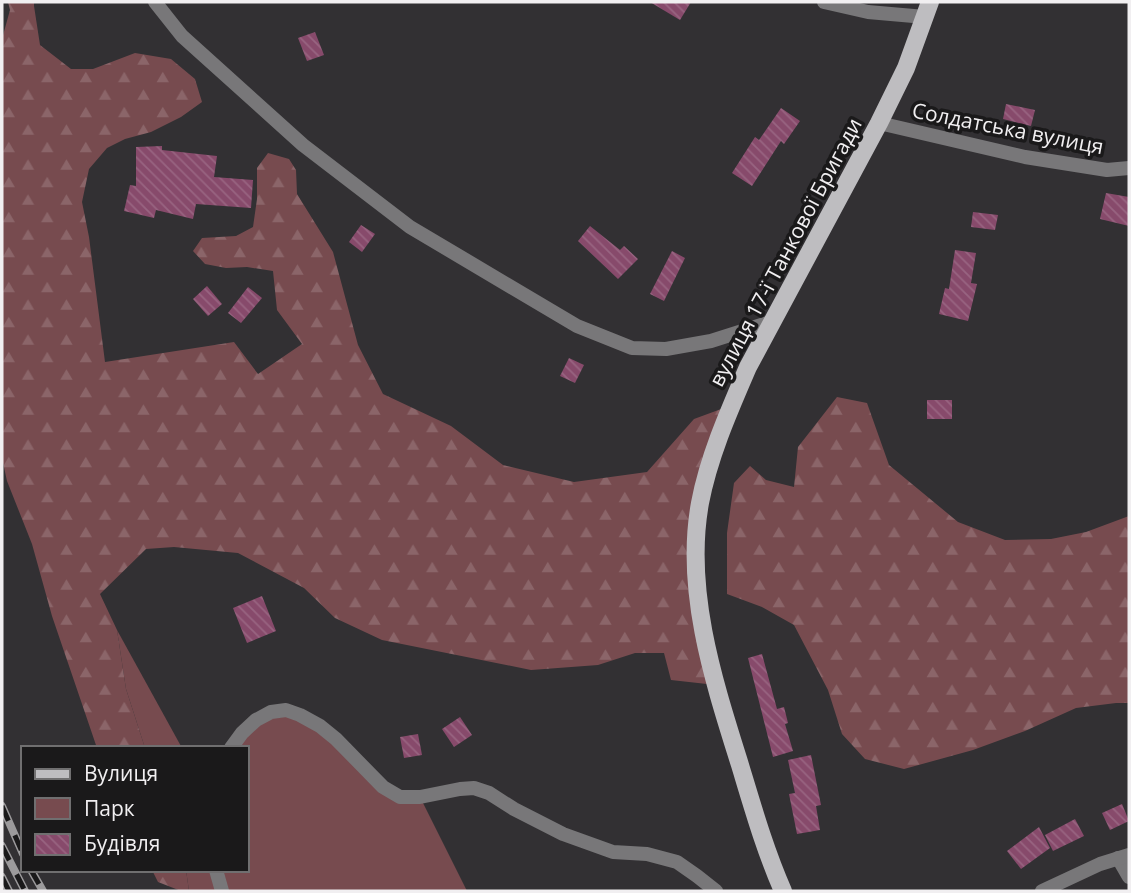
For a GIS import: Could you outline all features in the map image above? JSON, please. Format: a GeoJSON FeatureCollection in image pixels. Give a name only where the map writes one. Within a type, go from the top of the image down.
{"type":"FeatureCollection","features":[{"type":"Feature","properties":{"kind":"main road","name":"вулиця 17-ї Танкової Бригади"},"geometry":{"type":"LineString","coordinates":[[783,891],[769,860],[716,685],[696,574],[700,505],[707,472],[748,367],[879,123],[905,68],[928,9]]}},
{"type":"Feature","properties":{"kind":"street"},"geometry":{"type":"LineString","coordinates":[[155,2],[182,36],[303,145],[410,228],[577,326],[632,348],[666,349],[711,341],[771,322]]}},
{"type":"Feature","properties":{"kind":"street"},"geometry":{"type":"LineString","coordinates":[[824,2],[868,12],[928,9]]}},
{"type":"Feature","properties":{"kind":"street","name":"Солдатська вулиця"},"geometry":{"type":"LineString","coordinates":[[879,123],[1025,157],[1107,170],[1129,169]]}},
{"type":"Feature","properties":{"kind":"street"},"geometry":{"type":"LineString","coordinates":[[232,746],[256,720],[271,712],[286,710],[320,726],[383,787],[400,797],[420,797],[474,788],[489,793],[562,834],[613,852],[647,853],[677,862],[716,891]]}},
{"type":"Feature","properties":{"kind":"street"},"geometry":{"type":"LineString","coordinates":[[1042,891],[1124,856],[1129,877]]}},
{"type":"Feature","properties":{"kind":"street"},"geometry":{"type":"LineString","coordinates":[[217,872],[222,891]]}},
{"type":"Feature","properties":{"kind":"green space"},"geometry":{"type":"Polygon","coordinates":[[[8,2],[34,2],[40,45],[71,69],[93,69],[135,53],[171,59],[195,79],[202,102],[181,117],[151,132],[125,139],[107,148],[89,169],[82,202],[105,362],[234,342],[258,374],[302,344],[277,310],[273,271],[205,264],[193,251],[202,238],[236,236],[253,227],[257,168],[268,153],[289,159],[296,170],[297,194],[333,252],[358,345],[383,394],[451,426],[503,465],[574,482],[647,472],[694,419],[732,405],[696,539],[716,685],[671,680],[664,653],[635,653],[598,665],[531,670],[382,640],[335,618],[304,588],[238,553],[174,547],[146,549],[100,594],[117,630],[126,689],[144,746],[96,746],[52,616],[32,544],[7,481],[2,458],[2,39],[10,10],[8,2]]]}},
{"type":"Feature","properties":{"kind":"green space"},"geometry":{"type":"Polygon","coordinates":[[[837,397],[867,403],[889,465],[958,522],[1005,540],[1051,539],[1086,532],[1129,516],[1129,703],[1076,708],[973,750],[904,769],[865,759],[842,734],[828,690],[794,625],[762,607],[727,594],[727,533],[734,483],[750,466],[766,480],[794,487],[798,447],[837,397]]]}},
{"type":"Feature","properties":{"kind":"green space"},"geometry":{"type":"Polygon","coordinates":[[[117,630],[181,746],[144,746],[126,689],[117,630]]]}},
{"type":"Feature","properties":{"kind":"green space"},"geometry":{"type":"Polygon","coordinates":[[[300,715],[383,787],[420,797],[467,891],[189,891],[186,872],[248,872],[248,746],[233,746],[256,720],[300,715]]]}},
{"type":"Feature","properties":{"kind":"green space"},"geometry":{"type":"Polygon","coordinates":[[[153,872],[186,872],[189,891],[181,891],[158,882],[153,872]]]}},
{"type":"Feature","properties":{"kind":"building"},"geometry":{"type":"Polygon","coordinates":[[[650,2],[691,2],[680,20],[650,2]]]}},
{"type":"Feature","properties":{"kind":"building"},"geometry":{"type":"Polygon","coordinates":[[[315,32],[324,55],[307,61],[298,38],[315,32]]]}},
{"type":"Feature","properties":{"kind":"building"},"geometry":{"type":"Polygon","coordinates":[[[1006,104],[1035,110],[1031,126],[1003,119],[1006,104]]]}},
{"type":"Feature","properties":{"kind":"building"},"geometry":{"type":"Polygon","coordinates":[[[781,108],[800,121],[784,144],[781,141],[752,186],[732,173],[755,137],[759,140],[781,108]]]}},
{"type":"Feature","properties":{"kind":"building"},"geometry":{"type":"Polygon","coordinates":[[[162,146],[162,150],[217,156],[214,177],[253,180],[251,208],[196,204],[193,219],[156,210],[154,218],[124,211],[130,185],[136,186],[136,147],[162,146]]]}},
{"type":"Feature","properties":{"kind":"building"},"geometry":{"type":"Polygon","coordinates":[[[1106,193],[1129,197],[1129,226],[1100,219],[1106,193]]]}},
{"type":"Feature","properties":{"kind":"building"},"geometry":{"type":"Polygon","coordinates":[[[973,212],[998,215],[995,230],[971,227],[973,212]]]}},
{"type":"Feature","properties":{"kind":"building"},"geometry":{"type":"Polygon","coordinates":[[[361,225],[375,234],[362,252],[349,242],[361,225]]]}},
{"type":"Feature","properties":{"kind":"building"},"geometry":{"type":"Polygon","coordinates":[[[590,226],[620,250],[624,246],[638,259],[618,279],[578,241],[590,226]]]}},
{"type":"Feature","properties":{"kind":"building"},"geometry":{"type":"Polygon","coordinates":[[[955,250],[976,253],[971,283],[977,284],[968,321],[939,314],[945,288],[949,289],[955,250]]]}},
{"type":"Feature","properties":{"kind":"building"},"geometry":{"type":"Polygon","coordinates":[[[672,251],[685,258],[664,301],[650,294],[672,251]]]}},
{"type":"Feature","properties":{"kind":"building"},"geometry":{"type":"Polygon","coordinates":[[[207,286],[222,304],[208,316],[193,299],[207,286]]]}},
{"type":"Feature","properties":{"kind":"building"},"geometry":{"type":"Polygon","coordinates":[[[248,287],[262,298],[241,323],[228,313],[248,287]]]}},
{"type":"Feature","properties":{"kind":"building"},"geometry":{"type":"Polygon","coordinates":[[[569,358],[584,365],[575,383],[560,376],[569,358]]]}},
{"type":"Feature","properties":{"kind":"building"},"geometry":{"type":"Polygon","coordinates":[[[927,400],[952,400],[952,419],[927,419],[927,400]]]}},
{"type":"Feature","properties":{"kind":"building"},"geometry":{"type":"Polygon","coordinates":[[[262,596],[276,631],[247,643],[233,608],[262,596]]]}},
{"type":"Feature","properties":{"kind":"building"},"geometry":{"type":"Polygon","coordinates":[[[762,654],[777,709],[784,707],[788,723],[785,724],[793,751],[773,757],[748,658],[762,654]]]}},
{"type":"Feature","properties":{"kind":"building"},"geometry":{"type":"Polygon","coordinates":[[[460,717],[472,735],[454,747],[442,729],[460,717]]]}},
{"type":"Feature","properties":{"kind":"building"},"geometry":{"type":"Polygon","coordinates":[[[418,734],[422,755],[404,758],[400,737],[418,734]]]}},
{"type":"Feature","properties":{"kind":"building"},"geometry":{"type":"Polygon","coordinates":[[[811,755],[821,805],[816,806],[820,830],[797,834],[789,794],[795,793],[788,760],[811,755]]]}},
{"type":"Feature","properties":{"kind":"building"},"geometry":{"type":"Polygon","coordinates":[[[1122,804],[1129,821],[1110,830],[1102,813],[1122,804]]]}},
{"type":"Feature","properties":{"kind":"building"},"geometry":{"type":"Polygon","coordinates":[[[1075,819],[1084,836],[1053,851],[1045,835],[1075,819]]]}},
{"type":"Feature","properties":{"kind":"building"},"geometry":{"type":"Polygon","coordinates":[[[1039,827],[1050,848],[1021,869],[1007,851],[1039,827]]]}},
{"type":"Feature","properties":{"kind":"railway"},"geometry":{"type":"LineString","coordinates":[[2,806],[21,849]]}},
{"type":"Feature","properties":{"kind":"railway"},"geometry":{"type":"LineString","coordinates":[[2,846],[25,891]]}},
{"type":"Feature","properties":{"kind":"railway"},"geometry":{"type":"LineString","coordinates":[[32,872],[43,891]]}},
{"type":"Feature","properties":{"kind":"railway"},"geometry":{"type":"LineString","coordinates":[[2,877],[9,891]]}}]}
